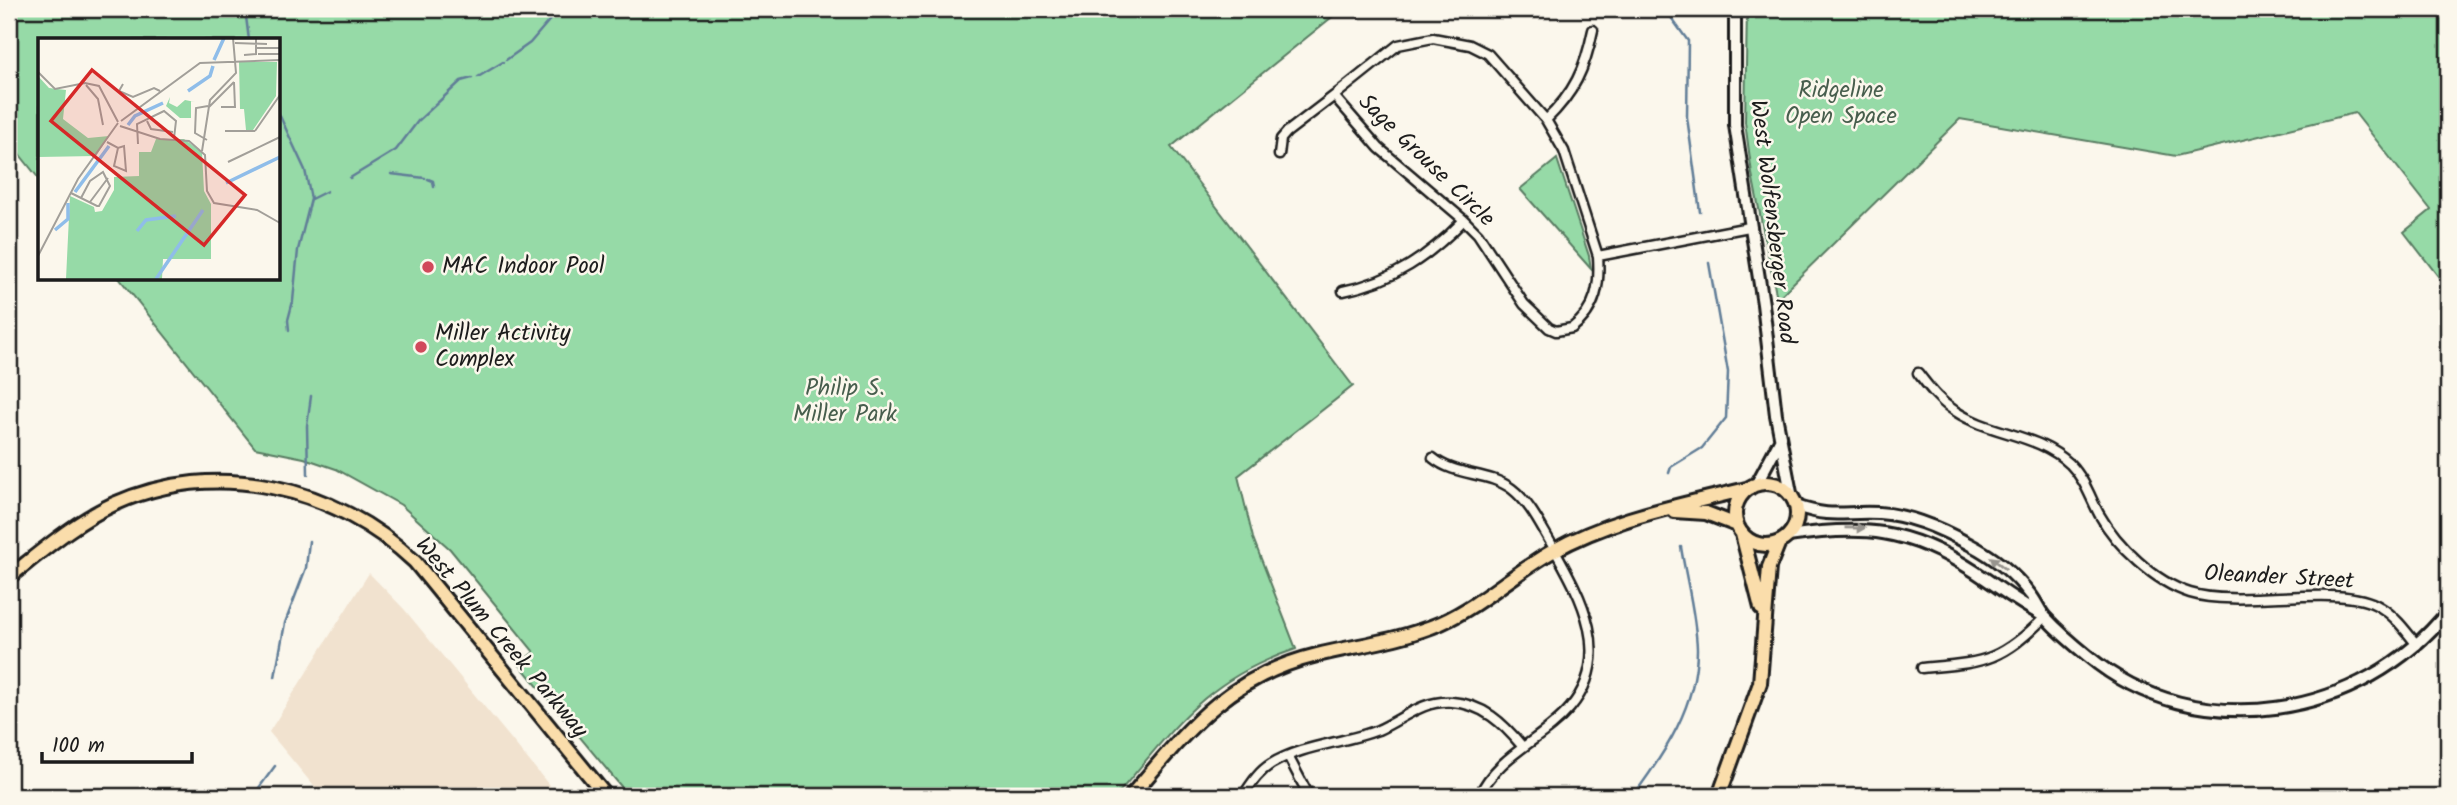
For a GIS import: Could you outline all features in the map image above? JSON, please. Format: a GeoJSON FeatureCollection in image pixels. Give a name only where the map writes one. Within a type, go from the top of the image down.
{"type":"FeatureCollection","features":[{"type":"Feature","properties":{"kind":"main road","name":"West Wolfensberger Road"},"geometry":{"type":"LineString","coordinates":[[1735,9],[1735,125],[1762,296],[1780,440],[1794,502]]}},
{"type":"Feature","properties":{"kind":"main road"},"geometry":{"type":"LineString","coordinates":[[1764,623],[1740,529],[1737,504],[1753,486],[1780,440]]}},
{"type":"Feature","properties":{"kind":"main road","name":"West Plum Creek Parkway"},"geometry":{"type":"LineString","coordinates":[[9,577],[84,520],[116,503],[155,491],[187,484],[240,483],[275,487],[323,501],[381,533],[415,562],[606,796]]}},
{"type":"Feature","properties":{"kind":"main road"},"geometry":{"type":"LineString","coordinates":[[1134,795],[1194,721],[1238,687],[1295,661],[1423,630],[1461,612],[1555,550],[1621,522],[1753,486],[1776,485],[1794,502],[1829,516],[1878,513],[1895,515],[1950,534],[1974,546],[2013,575],[2030,594],[2044,616],[2090,659],[2128,682],[2170,699],[2234,710],[2288,708],[2331,696],[2377,676],[2417,645],[2448,611]]}},
{"type":"Feature","properties":{"kind":"main road"},"geometry":{"type":"LineString","coordinates":[[1719,796],[1760,683],[1769,567],[1783,539],[1796,522],[1794,502]]}},
{"type":"Feature","properties":{"kind":"main road"},"geometry":{"type":"LineString","coordinates":[[1659,511],[1706,513],[1740,529],[1759,544],[1856,528],[1898,536],[1959,562],[2019,603],[2044,616]]}},
{"type":"Feature","properties":{"kind":"street"},"geometry":{"type":"LineString","coordinates":[[1546,120],[1577,84],[1586,63],[1592,30]]}},
{"type":"Feature","properties":{"kind":"street","name":"Sage Grouse Circle"},"geometry":{"type":"LineString","coordinates":[[1433,38],[1470,45],[1488,54],[1546,120],[1564,151],[1598,256],[1598,289],[1588,312],[1572,328],[1556,331],[1549,328],[1524,304],[1478,234],[1379,148],[1334,96],[1398,45],[1433,38]]}},
{"type":"Feature","properties":{"kind":"street"},"geometry":{"type":"LineString","coordinates":[[1279,155],[1281,139],[1287,132],[1334,96]]}},
{"type":"Feature","properties":{"kind":"street"},"geometry":{"type":"LineString","coordinates":[[1343,290],[1364,287],[1404,270],[1440,244],[1464,220]]}},
{"type":"Feature","properties":{"kind":"street"},"geometry":{"type":"LineString","coordinates":[[1598,256],[1749,227]]}},
{"type":"Feature","properties":{"kind":"street","name":"Oleander Street"},"geometry":{"type":"LineString","coordinates":[[1919,373],[1940,400],[1954,411],[1969,419],[2030,439],[2071,465],[2090,492],[2108,528],[2150,570],[2171,583],[2190,593],[2238,600],[2358,598],[2379,606],[2417,645]]}},
{"type":"Feature","properties":{"kind":"street"},"geometry":{"type":"LineString","coordinates":[[1433,458],[1454,471],[1493,479],[1510,487],[1533,512],[1555,550],[1584,605],[1591,629],[1592,655],[1586,680],[1573,704],[1553,724],[1522,746],[1497,769],[1479,796]]}},
{"type":"Feature","properties":{"kind":"street"},"geometry":{"type":"LineString","coordinates":[[1922,668],[1973,664],[1996,657],[2018,644],[2044,616]]}},
{"type":"Feature","properties":{"kind":"street"},"geometry":{"type":"LineString","coordinates":[[1243,796],[1261,772],[1288,757],[1379,729],[1420,707],[1451,702],[1488,713],[1522,746]]}},
{"type":"Feature","properties":{"kind":"street"},"geometry":{"type":"LineString","coordinates":[[1288,757],[1309,796]]}},
{"type":"Feature","properties":{"kind":"shaded area"},"geometry":{"type":"Polygon","coordinates":[[[369,573],[404,609],[558,796],[322,796],[269,732],[369,573]]]}},
{"type":"Feature","properties":{"kind":"green space","name":"Philip S. Miller Park"},"geometry":{"type":"Polygon","coordinates":[[[9,9],[1342,9],[1171,147],[1353,386],[1238,476],[1253,538],[1296,649],[1238,675],[1194,708],[1116,796],[629,796],[519,664],[534,652],[450,549],[401,505],[336,469],[304,458],[255,448],[121,280],[280,280],[280,38],[38,38],[38,177],[9,141],[9,9]]]}},
{"type":"Feature","properties":{"kind":"green space","name":"Ridgeline Open Space"},"geometry":{"type":"Polygon","coordinates":[[[1747,9],[2448,9],[2448,289],[2404,232],[2431,210],[2355,113],[2176,156],[1960,119],[1777,299],[1752,174],[1745,122],[1747,9]]]}},
{"type":"Feature","properties":{"kind":"green space"},"geometry":{"type":"Polygon","coordinates":[[[1557,159],[1589,256],[1591,269],[1520,189],[1557,159]]]}},
{"type":"Feature","properties":{"kind":"waterway"},"geometry":{"type":"LineString","coordinates":[[245,9],[249,38]]}},
{"type":"Feature","properties":{"kind":"waterway"},"geometry":{"type":"LineString","coordinates":[[506,60],[530,43],[559,9]]}},
{"type":"Feature","properties":{"kind":"waterway"},"geometry":{"type":"LineString","coordinates":[[1665,9],[1688,41],[1687,117],[1700,212]]}},
{"type":"Feature","properties":{"kind":"waterway"},"geometry":{"type":"LineString","coordinates":[[478,77],[503,62]]}},
{"type":"Feature","properties":{"kind":"waterway"},"geometry":{"type":"LineString","coordinates":[[350,178],[396,150],[418,121],[461,81],[472,78]]}},
{"type":"Feature","properties":{"kind":"waterway"},"geometry":{"type":"LineString","coordinates":[[280,116],[305,170],[311,199],[298,250],[293,301],[288,320],[289,330]]}},
{"type":"Feature","properties":{"kind":"waterway"},"geometry":{"type":"LineString","coordinates":[[391,174],[425,178]]}},
{"type":"Feature","properties":{"kind":"waterway"},"geometry":{"type":"LineString","coordinates":[[428,179],[433,181],[434,187]]}},
{"type":"Feature","properties":{"kind":"waterway"},"geometry":{"type":"LineString","coordinates":[[311,199],[327,191]]}},
{"type":"Feature","properties":{"kind":"waterway"},"geometry":{"type":"LineString","coordinates":[[1669,473],[1671,467],[1702,448],[1726,418],[1728,372],[1709,263]]}},
{"type":"Feature","properties":{"kind":"waterway"},"geometry":{"type":"LineString","coordinates":[[308,474],[307,426],[311,396]]}},
{"type":"Feature","properties":{"kind":"waterway"},"geometry":{"type":"LineString","coordinates":[[275,677],[285,623],[306,568],[309,541]]}},
{"type":"Feature","properties":{"kind":"waterway"},"geometry":{"type":"LineString","coordinates":[[1633,796],[1677,727],[1696,670],[1695,623],[1681,547]]}},
{"type":"Feature","properties":{"kind":"waterway"},"geometry":{"type":"LineString","coordinates":[[253,796],[275,766]]}},
{"type":"Feature","properties":{"kind":"place","name":"MAC Indoor Pool"},"geometry":{"type":"Point","coordinates":[428,267]}},
{"type":"Feature","properties":{"kind":"place","name":"Miller Activity Complex"},"geometry":{"type":"Point","coordinates":[421,347]}}]}
